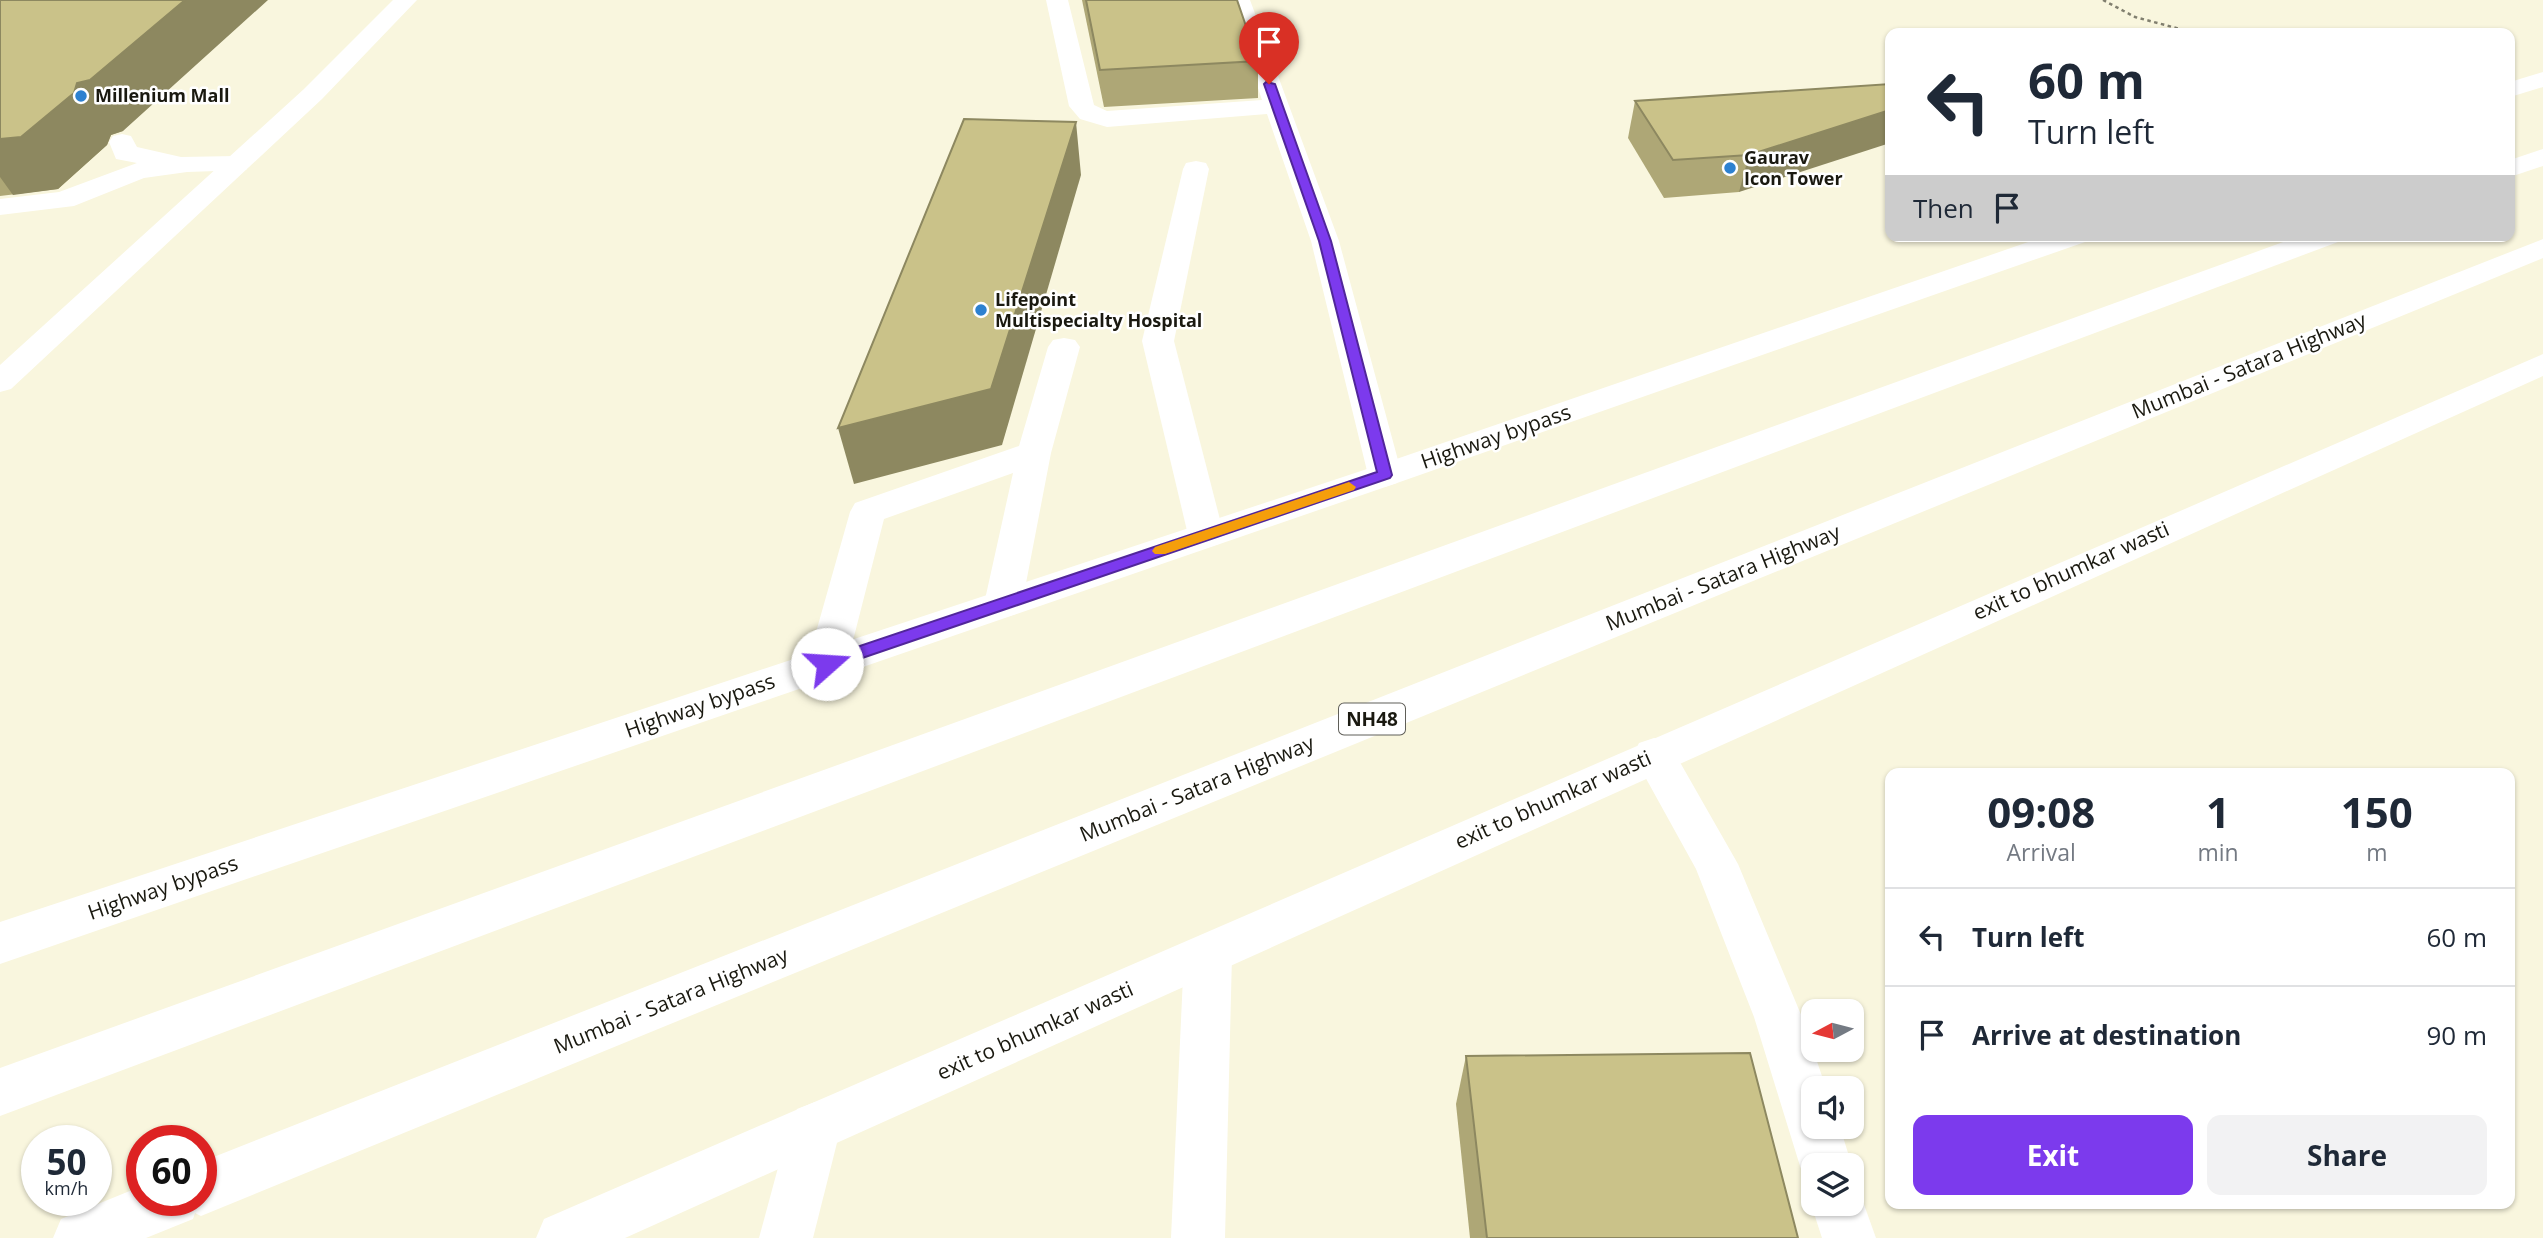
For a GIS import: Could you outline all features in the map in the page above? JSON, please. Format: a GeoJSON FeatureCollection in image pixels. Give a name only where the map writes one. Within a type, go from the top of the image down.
{"type":"FeatureCollection","features":[{"type":"Feature","properties":{"kind":"main road"},"geometry":{"type":"LineString","coordinates":[[0,382],[313,94],[406,0]]}},
{"type":"Feature","properties":{"kind":"main road"},"geometry":{"type":"LineString","coordinates":[[1057,0],[1082,106],[1085,112],[1094,117],[1107,119],[1277,106]]}},
{"type":"Feature","properties":{"kind":"main road"},"geometry":{"type":"LineString","coordinates":[[1239,0],[1325,241],[1385,475]]}},
{"type":"Feature","properties":{"kind":"main road"},"geometry":{"type":"LineString","coordinates":[[2515,88],[2543,79]]}},
{"type":"Feature","properties":{"kind":"main road"},"geometry":{"type":"LineString","coordinates":[[122,142],[125,153],[187,164]]}},
{"type":"Feature","properties":{"kind":"main road"},"geometry":{"type":"LineString","coordinates":[[2515,168],[2543,157]]}},
{"type":"Feature","properties":{"kind":"main road"},"geometry":{"type":"LineString","coordinates":[[0,207],[64,200],[138,171],[187,164],[237,164]]}},
{"type":"Feature","properties":{"kind":"main road"},"geometry":{"type":"LineString","coordinates":[[1196,169],[1158,341],[1206,535]]}},
{"type":"Feature","properties":{"kind":"main road","name":"Highway bypass"},"geometry":{"type":"LineString","coordinates":[[0,943],[1385,475],[2058,242]]}},
{"type":"Feature","properties":{"kind":"main road"},"geometry":{"type":"LineString","coordinates":[[0,1092],[2312,242]]}},
{"type":"Feature","properties":{"kind":"main road","name":"Mumbai - Satara Highway"},"geometry":{"type":"LineString","coordinates":[[217,1183],[2543,248]]}},
{"type":"Feature","properties":{"kind":"main road"},"geometry":{"type":"LineString","coordinates":[[1003,604],[1034,453],[1064,347]]}},
{"type":"Feature","properties":{"kind":"main road","name":"exit to bhumkar wasti"},"geometry":{"type":"LineString","coordinates":[[563,1238],[1208,955],[1654,754],[2543,364]]}},
{"type":"Feature","properties":{"kind":"main road"},"geometry":{"type":"LineString","coordinates":[[827,664],[868,512],[1034,453]]}},
{"type":"Feature","properties":{"kind":"main road"},"geometry":{"type":"LineString","coordinates":[[1654,754],[1716,864],[1778,1017],[1801,1089]]}},
{"type":"Feature","properties":{"kind":"main road"},"geometry":{"type":"LineString","coordinates":[[1198,1238],[1208,955]]}},
{"type":"Feature","properties":{"kind":"main road"},"geometry":{"type":"LineString","coordinates":[[786,1238],[815,1127]]}},
{"type":"Feature","properties":{"kind":"main road"},"geometry":{"type":"LineString","coordinates":[[80,1238],[134,1216]]}},
{"type":"Feature","properties":{"kind":"main road"},"geometry":{"type":"LineString","coordinates":[[1842,1216],[1849,1238]]}},
{"type":"Feature","properties":{"kind":"path"},"geometry":{"type":"LineString","coordinates":[[2103,0],[2113,8],[2175,28]]}},
{"type":"Feature","properties":{"kind":"building"},"geometry":{"type":"Polygon","coordinates":[[[0,0],[185,0],[90,80],[77,83],[74,93],[21,137],[0,139],[0,0]]]}},
{"type":"Feature","properties":{"kind":"building"},"geometry":{"type":"Polygon","coordinates":[[[1086,0],[1237,0],[1258,61],[1100,70],[1086,0]]]}},
{"type":"Feature","properties":{"kind":"building"},"geometry":{"type":"Polygon","coordinates":[[[1885,84],[1885,112],[1749,155],[1673,160],[1635,101],[1885,84]]]}},
{"type":"Feature","properties":{"kind":"building","name":"Lifepoint Multispecialty Hospital"},"geometry":{"type":"Polygon","coordinates":[[[964,119],[1076,122],[991,389],[838,428],[964,119]]]}},
{"type":"Feature","properties":{"kind":"building"},"geometry":{"type":"Polygon","coordinates":[[[1750,1053],[1798,1238],[1487,1238],[1466,1056],[1750,1053]]]}},
{"type":"Feature","properties":{"kind":"slow traffic"},"geometry":{"type":"LineString","coordinates":[[1160,551],[1349,487]]}},
{"type":"Feature","properties":{"kind":"place","name":"Millenium Mall"},"geometry":{"type":"Point","coordinates":[81,96]}},
{"type":"Feature","properties":{"kind":"place","name":"Gaurav Icon Tower"},"geometry":{"type":"Point","coordinates":[1730,168]}},
{"type":"Feature","properties":{"kind":"place","name":"Lifepoint Multispecialty Hospital"},"geometry":{"type":"Point","coordinates":[981,310]}},
{"type":"Feature","properties":{"kind":"route"},"geometry":{"type":"LineString","coordinates":[[827,664],[1385,475],[1325,241],[1269,84]]}}]}
